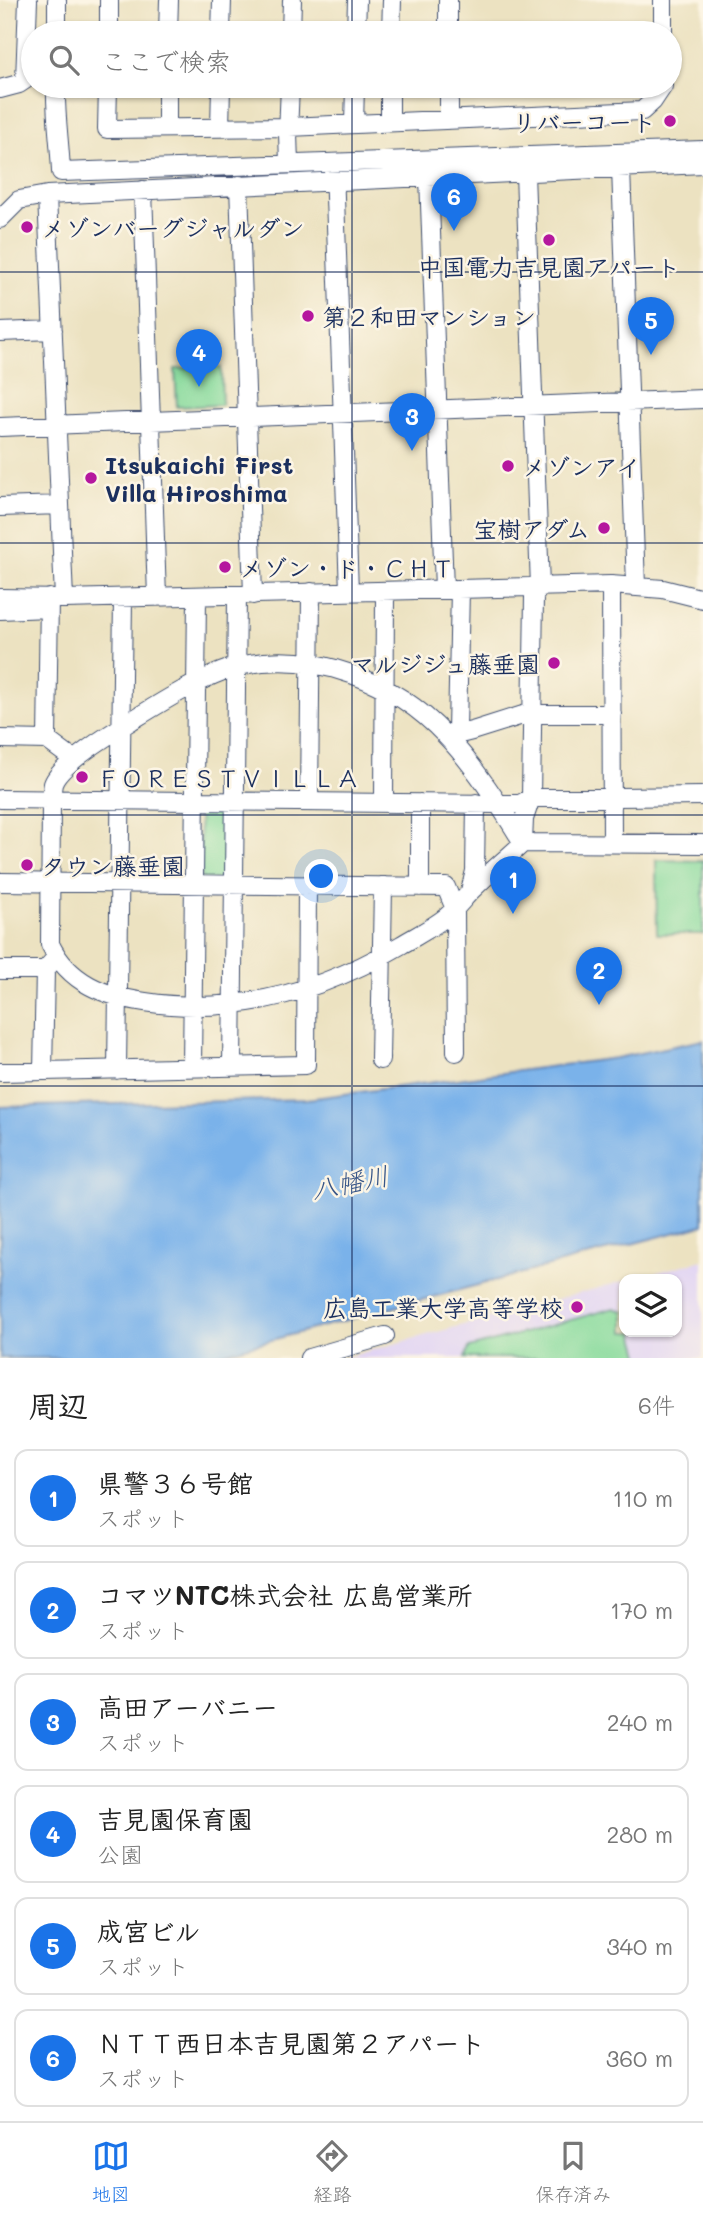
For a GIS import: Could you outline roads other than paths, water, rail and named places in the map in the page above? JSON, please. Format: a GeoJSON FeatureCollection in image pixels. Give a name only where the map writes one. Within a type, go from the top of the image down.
{"type":"FeatureCollection","features":[{"type":"Feature","properties":{"kind":"street"},"geometry":{"type":"LineString","coordinates":[[27,21],[28,0]]}},
{"type":"Feature","properties":{"kind":"street"},"geometry":{"type":"LineString","coordinates":[[57,0],[57,21]]}},
{"type":"Feature","properties":{"kind":"street"},"geometry":{"type":"LineString","coordinates":[[109,0],[109,21]]}},
{"type":"Feature","properties":{"kind":"street"},"geometry":{"type":"LineString","coordinates":[[168,21],[169,0]]}},
{"type":"Feature","properties":{"kind":"street"},"geometry":{"type":"LineString","coordinates":[[221,21],[222,0]]}},
{"type":"Feature","properties":{"kind":"street"},"geometry":{"type":"LineString","coordinates":[[291,21],[292,0]]}},
{"type":"Feature","properties":{"kind":"street"},"geometry":{"type":"LineString","coordinates":[[356,21],[357,0]]}},
{"type":"Feature","properties":{"kind":"street"},"geometry":{"type":"LineString","coordinates":[[391,0],[391,21]]}},
{"type":"Feature","properties":{"kind":"street"},"geometry":{"type":"LineString","coordinates":[[449,0],[449,21]]}},
{"type":"Feature","properties":{"kind":"street"},"geometry":{"type":"LineString","coordinates":[[663,0],[663,21]]}},
{"type":"Feature","properties":{"kind":"street"},"geometry":{"type":"LineString","coordinates":[[0,89],[21,82]]}},
{"type":"Feature","properties":{"kind":"street"},"geometry":{"type":"LineString","coordinates":[[56,98],[61,172],[703,150]]}},
{"type":"Feature","properties":{"kind":"street"},"geometry":{"type":"LineString","coordinates":[[108,98],[107,129],[289,127],[642,111],[653,98]]}},
{"type":"Feature","properties":{"kind":"street"},"geometry":{"type":"LineString","coordinates":[[167,98],[167,128]]}},
{"type":"Feature","properties":{"kind":"street"},"geometry":{"type":"LineString","coordinates":[[220,128],[221,98]]}},
{"type":"Feature","properties":{"kind":"street"},"geometry":{"type":"LineString","coordinates":[[289,164],[290,98]]}},
{"type":"Feature","properties":{"kind":"street"},"geometry":{"type":"LineString","coordinates":[[354,124],[355,98]]}},
{"type":"Feature","properties":{"kind":"street"},"geometry":{"type":"LineString","coordinates":[[390,98],[390,122]]}},
{"type":"Feature","properties":{"kind":"street"},"geometry":{"type":"LineString","coordinates":[[449,98],[450,119]]}},
{"type":"Feature","properties":{"kind":"street"},"geometry":{"type":"LineString","coordinates":[[334,162],[349,591]]}},
{"type":"Feature","properties":{"kind":"street"},"geometry":{"type":"LineString","coordinates":[[0,219],[19,200],[47,195],[703,164]]}},
{"type":"Feature","properties":{"kind":"street"},"geometry":{"type":"LineString","coordinates":[[621,168],[636,586]]}},
{"type":"Feature","properties":{"kind":"street"},"geometry":{"type":"LineString","coordinates":[[523,843],[524,819],[531,798],[534,597],[540,587],[525,173]]}},
{"type":"Feature","properties":{"kind":"street"},"geometry":{"type":"LineString","coordinates":[[429,177],[438,406],[452,589],[452,733]]}},
{"type":"Feature","properties":{"kind":"street"},"geometry":{"type":"LineString","coordinates":[[232,1067],[237,666],[245,595],[247,413],[239,185]]}},
{"type":"Feature","properties":{"kind":"street"},"geometry":{"type":"LineString","coordinates":[[143,190],[157,597]]}},
{"type":"Feature","properties":{"kind":"street"},"geometry":{"type":"LineString","coordinates":[[47,195],[60,505],[47,740]]}},
{"type":"Feature","properties":{"kind":"street"},"geometry":{"type":"LineString","coordinates":[[0,332],[53,330]]}},
{"type":"Feature","properties":{"kind":"street"},"geometry":{"type":"LineString","coordinates":[[0,419],[56,420],[438,406],[629,398],[703,391]]}},
{"type":"Feature","properties":{"kind":"street"},"geometry":{"type":"LineString","coordinates":[[629,398],[703,399]]}},
{"type":"Feature","properties":{"kind":"street"},"geometry":{"type":"LineString","coordinates":[[0,427],[56,420]]}},
{"type":"Feature","properties":{"kind":"street"},"geometry":{"type":"LineString","coordinates":[[0,507],[60,505]]}},
{"type":"Feature","properties":{"kind":"street"},"geometry":{"type":"LineString","coordinates":[[611,585],[612,843]]}},
{"type":"Feature","properties":{"kind":"street"},"geometry":{"type":"LineString","coordinates":[[0,610],[54,602],[123,597],[611,585],[663,589],[703,599]]}},
{"type":"Feature","properties":{"kind":"street"},"geometry":{"type":"LineString","coordinates":[[384,803],[385,591]]}},
{"type":"Feature","properties":{"kind":"street"},"geometry":{"type":"LineString","coordinates":[[309,802],[311,592]]}},
{"type":"Feature","properties":{"kind":"street"},"geometry":{"type":"LineString","coordinates":[[192,1067],[197,596]]}},
{"type":"Feature","properties":{"kind":"street"},"geometry":{"type":"LineString","coordinates":[[117,1070],[123,597]]}},
{"type":"Feature","properties":{"kind":"street"},"geometry":{"type":"LineString","coordinates":[[0,598],[54,602]]}},
{"type":"Feature","properties":{"kind":"street"},"geometry":{"type":"LineString","coordinates":[[43,1072],[51,963],[51,799],[54,781],[74,760],[122,726],[195,684],[237,666],[274,662],[310,663],[346,673],[385,690],[452,733],[523,843]]}},
{"type":"Feature","properties":{"kind":"street"},"geometry":{"type":"LineString","coordinates":[[452,733],[464,733],[533,713],[612,714]]}},
{"type":"Feature","properties":{"kind":"street"},"geometry":{"type":"LineString","coordinates":[[0,739],[47,740],[74,760]]}},
{"type":"Feature","properties":{"kind":"street"},"geometry":{"type":"LineString","coordinates":[[0,799],[520,804],[531,798],[703,796]]}},
{"type":"Feature","properties":{"kind":"street"},"geometry":{"type":"LineString","coordinates":[[420,803],[420,887]]}},
{"type":"Feature","properties":{"kind":"street"},"geometry":{"type":"LineString","coordinates":[[470,891],[475,871],[476,803]]}},
{"type":"Feature","properties":{"kind":"street"},"geometry":{"type":"LineString","coordinates":[[0,970],[51,963],[67,970],[87,986],[119,998],[170,1006],[233,1005],[270,999],[307,989],[382,957],[432,927],[455,909],[470,891],[523,843],[703,844]]}},
{"type":"Feature","properties":{"kind":"street"},"geometry":{"type":"LineString","coordinates":[[0,882],[446,887],[455,909],[456,1052]]}},
{"type":"Feature","properties":{"kind":"street"},"geometry":{"type":"LineString","coordinates":[[0,1072],[306,1065],[307,885]]}},
{"type":"Feature","properties":{"kind":"street"},"geometry":{"type":"LineString","coordinates":[[380,1060],[383,886]]}},
{"type":"Feature","properties":{"kind":"street"},"geometry":{"type":"LineString","coordinates":[[309,1358],[385,1336]]}},
{"type":"Feature","properties":{"kind":"water","name":"八幡川"},"geometry":{"type":"Polygon","coordinates":[[[703,1040],[703,1225],[204,1358],[0,1358],[0,1107],[307,1099],[616,1058],[703,1040]]]}},
{"type":"Feature","properties":{"kind":"place","name":"リバーコート"},"geometry":{"type":"Point","coordinates":[670,121]}},
{"type":"Feature","properties":{"kind":"place","name":"メゾンバーグジャルダン"},"geometry":{"type":"Point","coordinates":[27,227]}},
{"type":"Feature","properties":{"kind":"place","name":"ＮＴＴ西日本吉見園第２アパート"},"geometry":{"type":"Point","coordinates":[454,231]}},
{"type":"Feature","properties":{"kind":"place","name":"中国電力吉見園アパート"},"geometry":{"type":"Point","coordinates":[549,240]}},
{"type":"Feature","properties":{"kind":"place","name":"第２和田マンション"},"geometry":{"type":"Point","coordinates":[308,316]}},
{"type":"Feature","properties":{"kind":"place","name":"成宮ビル"},"geometry":{"type":"Point","coordinates":[651,355]}},
{"type":"Feature","properties":{"kind":"place","name":"吉見園保育園"},"geometry":{"type":"Point","coordinates":[199,387]}},
{"type":"Feature","properties":{"kind":"place","name":"高田アーバニー"},"geometry":{"type":"Point","coordinates":[412,451]}},
{"type":"Feature","properties":{"kind":"place","name":"メゾンアイ"},"geometry":{"type":"Point","coordinates":[508,466]}},
{"type":"Feature","properties":{"kind":"place","name":"Itsukaichi First Villa Hiroshima"},"geometry":{"type":"Point","coordinates":[91,478]}},
{"type":"Feature","properties":{"kind":"place","name":"宝樹アダム"},"geometry":{"type":"Point","coordinates":[604,528]}},
{"type":"Feature","properties":{"kind":"place","name":"メゾン・ド・ＣＨＴ"},"geometry":{"type":"Point","coordinates":[225,567]}},
{"type":"Feature","properties":{"kind":"place","name":"マルジジュ藤垂園"},"geometry":{"type":"Point","coordinates":[554,663]}},
{"type":"Feature","properties":{"kind":"place","name":"ＦＯＲＥＳＴＶＩＬＬＡ"},"geometry":{"type":"Point","coordinates":[82,777]}},
{"type":"Feature","properties":{"kind":"place","name":"タウン藤垂園"},"geometry":{"type":"Point","coordinates":[27,865]}},
{"type":"Feature","properties":{"kind":"place","name":"県警３６号館"},"geometry":{"type":"Point","coordinates":[513,914]}},
{"type":"Feature","properties":{"kind":"place","name":"コマツNTC株式会社 広島営業所"},"geometry":{"type":"Point","coordinates":[599,1005]}},
{"type":"Feature","properties":{"kind":"place","name":"広島工業大学高等学校"},"geometry":{"type":"Point","coordinates":[577,1307]}}]}
